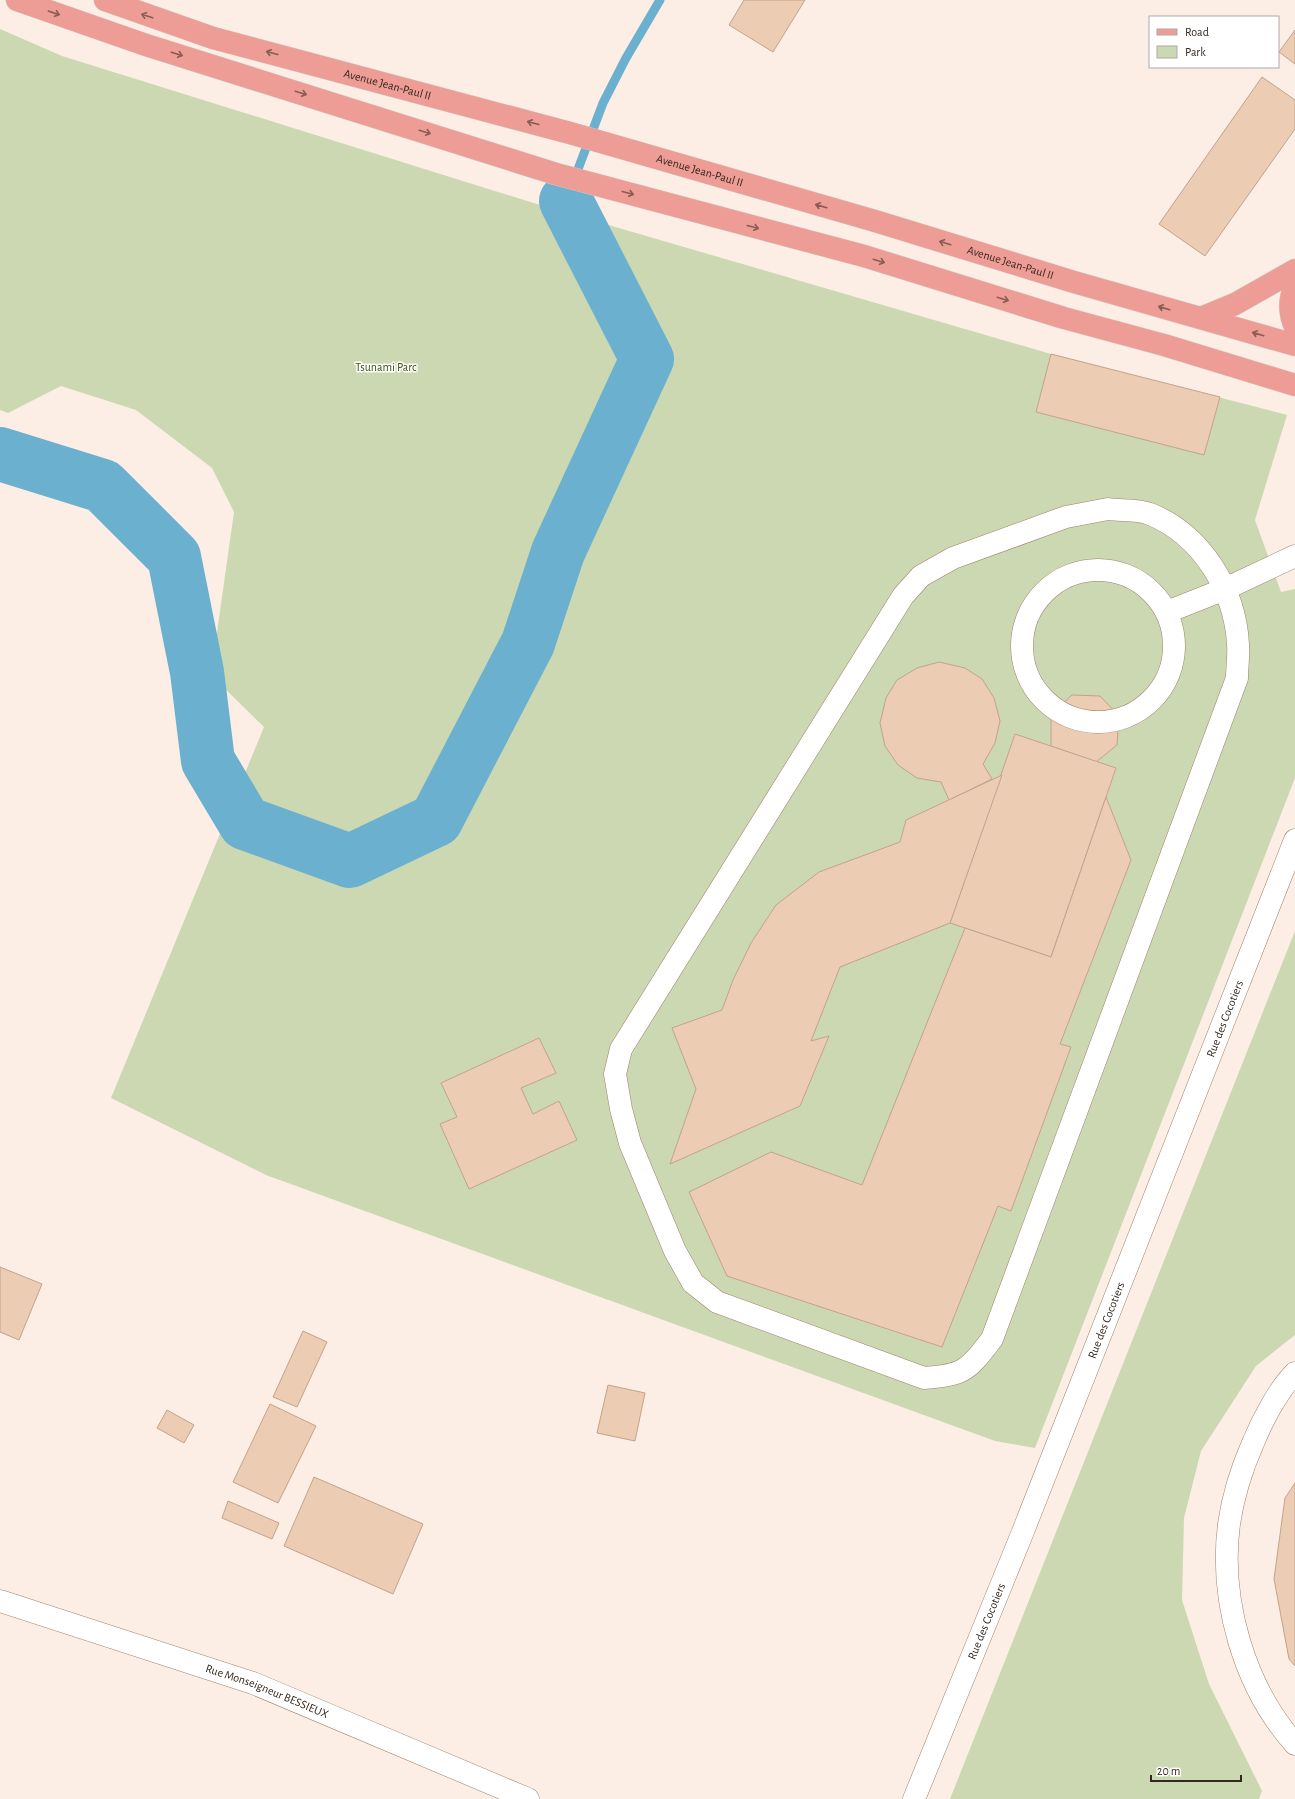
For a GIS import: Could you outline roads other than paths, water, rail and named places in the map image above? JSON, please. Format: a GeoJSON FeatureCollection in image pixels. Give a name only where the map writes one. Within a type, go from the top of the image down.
{"type":"FeatureCollection","features":[{"type":"Feature","properties":{"kind":"main road"},"geometry":{"type":"LineString","coordinates":[[17,0],[146,45],[556,174],[864,256],[1064,318],[1164,345],[1295,384]]}},
{"type":"Feature","properties":{"kind":"main road","name":"Avenue Jean-Paul II"},"geometry":{"type":"LineString","coordinates":[[105,0],[212,38],[570,133],[1295,345]]}},
{"type":"Feature","properties":{"kind":"main road"},"geometry":{"type":"LineString","coordinates":[[1201,318],[1235,304],[1295,270]]}},
{"type":"Feature","properties":{"kind":"main road"},"geometry":{"type":"LineString","coordinates":[[1295,287],[1290,297],[1290,312],[1295,327]]}},
{"type":"Feature","properties":{"kind":"street"},"geometry":{"type":"LineString","coordinates":[[1108,509],[1150,514],[1187,536],[1207,558],[1225,589],[1238,644],[1237,678],[992,1339],[971,1366],[949,1376],[924,1378],[717,1302],[693,1283],[675,1251],[630,1143],[621,1109],[615,1074],[621,1049],[903,596],[921,576],[953,558],[1066,517],[1108,509]]}},
{"type":"Feature","properties":{"kind":"street"},"geometry":{"type":"LineString","coordinates":[[1167,612],[1225,589],[1295,556]]}},
{"type":"Feature","properties":{"kind":"street"},"geometry":{"type":"LineString","coordinates":[[1092,570],[1122,573],[1148,588],[1167,612],[1175,640],[1171,670],[1156,696],[1132,714],[1103,723],[1073,719],[1047,704],[1028,681],[1021,652],[1025,622],[1040,596],[1064,578],[1092,570]]}},
{"type":"Feature","properties":{"kind":"street","name":"Rue des Cocotiers"},"geometry":{"type":"LineString","coordinates":[[914,1799],[1022,1534],[1295,840]]}},
{"type":"Feature","properties":{"kind":"street"},"geometry":{"type":"LineString","coordinates":[[1295,1373],[1262,1420],[1241,1471],[1229,1524],[1228,1579],[1236,1632],[1254,1684],[1282,1730],[1295,1744]]}},
{"type":"Feature","properties":{"kind":"street","name":"Rue Monseigneur BESSIEUX"},"geometry":{"type":"LineString","coordinates":[[0,1601],[253,1683],[528,1799]]}},
{"type":"Feature","properties":{"kind":"waterway"},"geometry":{"type":"LineString","coordinates":[[566,201],[603,103],[626,58],[660,0]]}},
{"type":"Feature","properties":{"kind":"waterway"},"geometry":{"type":"LineString","coordinates":[[0,454],[103,486],[174,557],[197,672],[208,761],[245,823],[350,861],[436,820],[528,643],[558,552],[647,359],[566,201]]}},
{"type":"Feature","properties":{"kind":"park label","name":"Tsunami Parc"},"geometry":{"type":"Point","coordinates":[386,367]}}]}
